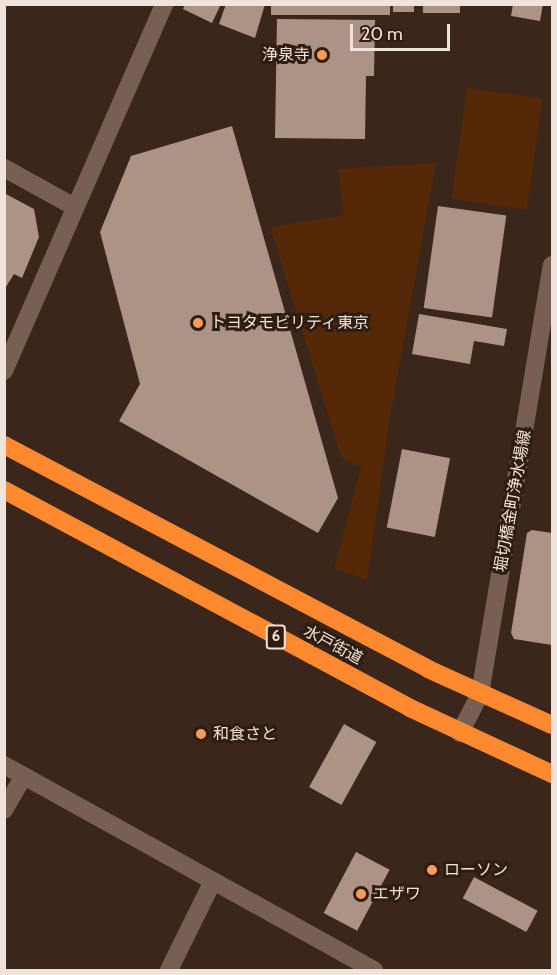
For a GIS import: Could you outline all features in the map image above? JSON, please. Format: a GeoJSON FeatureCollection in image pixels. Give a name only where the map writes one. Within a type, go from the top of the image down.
{"type":"FeatureCollection","features":[{"type":"Feature","properties":{"kind":"highway","name":"水戸街道"},"geometry":{"type":"LineString","coordinates":[[4,445],[480,694],[552,725]]}},
{"type":"Feature","properties":{"kind":"highway","name":"水戸街道"},"geometry":{"type":"LineString","coordinates":[[4,490],[460,733],[552,774]]}},
{"type":"Feature","properties":{"kind":"street"},"geometry":{"type":"LineString","coordinates":[[4,372],[164,4]]}},
{"type":"Feature","properties":{"kind":"street"},"geometry":{"type":"LineString","coordinates":[[4,168],[75,207]]}},
{"type":"Feature","properties":{"kind":"street","name":"堀切橋金町浄水場線"},"geometry":{"type":"LineString","coordinates":[[460,733],[480,694],[552,265]]}},
{"type":"Feature","properties":{"kind":"street"},"geometry":{"type":"LineString","coordinates":[[4,765],[374,970]]}},
{"type":"Feature","properties":{"kind":"street"},"geometry":{"type":"LineString","coordinates":[[4,810],[24,776]]}},
{"type":"Feature","properties":{"kind":"street"},"geometry":{"type":"LineString","coordinates":[[169,970],[213,881]]}},
{"type":"Feature","properties":{"kind":"shaded area"},"geometry":{"type":"Polygon","coordinates":[[[467,88],[542,99],[527,209],[451,199],[467,88]]]}},
{"type":"Feature","properties":{"kind":"shaded area"},"geometry":{"type":"Polygon","coordinates":[[[436,163],[390,417],[367,580],[334,568],[361,468],[341,457],[270,227],[344,215],[338,169],[436,163]]]}},
{"type":"Feature","properties":{"kind":"building"},"geometry":{"type":"Polygon","coordinates":[[[185,4],[221,4],[212,23],[183,9],[185,4]]]}},
{"type":"Feature","properties":{"kind":"building"},"geometry":{"type":"Polygon","coordinates":[[[226,4],[265,4],[255,38],[219,24],[226,4]]]}},
{"type":"Feature","properties":{"kind":"building"},"geometry":{"type":"Polygon","coordinates":[[[271,4],[390,4],[390,15],[271,15],[271,4]]]}},
{"type":"Feature","properties":{"kind":"building"},"geometry":{"type":"Polygon","coordinates":[[[393,4],[414,4],[414,12],[393,12],[393,4]]]}},
{"type":"Feature","properties":{"kind":"building"},"geometry":{"type":"Polygon","coordinates":[[[423,4],[460,4],[460,13],[423,13],[423,4]]]}},
{"type":"Feature","properties":{"kind":"building"},"geometry":{"type":"Polygon","coordinates":[[[513,4],[543,4],[540,21],[511,16],[513,4]]]}},
{"type":"Feature","properties":{"kind":"building"},"geometry":{"type":"Polygon","coordinates":[[[277,19],[375,20],[374,76],[366,76],[365,139],[275,138],[277,19]]]}},
{"type":"Feature","properties":{"kind":"building"},"geometry":{"type":"Polygon","coordinates":[[[232,126],[338,498],[318,533],[119,421],[140,384],[100,232],[131,156],[232,126]]]}},
{"type":"Feature","properties":{"kind":"building"},"geometry":{"type":"Polygon","coordinates":[[[4,193],[34,209],[39,237],[22,278],[14,274],[4,290],[4,193]]]}},
{"type":"Feature","properties":{"kind":"building"},"geometry":{"type":"Polygon","coordinates":[[[438,206],[506,216],[492,318],[424,308],[438,206]]]}},
{"type":"Feature","properties":{"kind":"building"},"geometry":{"type":"Polygon","coordinates":[[[419,314],[507,329],[504,346],[474,341],[470,364],[412,354],[419,314]]]}},
{"type":"Feature","properties":{"kind":"building"},"geometry":{"type":"Polygon","coordinates":[[[402,449],[450,458],[435,537],[387,528],[402,449]]]}},
{"type":"Feature","properties":{"kind":"building"},"geometry":{"type":"Polygon","coordinates":[[[532,530],[552,533],[552,645],[514,639],[511,633],[527,533],[532,530]]]}},
{"type":"Feature","properties":{"kind":"building"},"geometry":{"type":"Polygon","coordinates":[[[344,724],[376,742],[341,805],[309,787],[344,724]]]}},
{"type":"Feature","properties":{"kind":"building"},"geometry":{"type":"Polygon","coordinates":[[[356,852],[390,870],[357,931],[324,913],[356,852]]]}},
{"type":"Feature","properties":{"kind":"building"},"geometry":{"type":"Polygon","coordinates":[[[474,877],[538,911],[526,932],[463,898],[474,877]]]}},
{"type":"Feature","properties":{"kind":"place","name":"浄泉寺"},"geometry":{"type":"Point","coordinates":[322,55]}},
{"type":"Feature","properties":{"kind":"place","name":"トヨタモビリティ東京"},"geometry":{"type":"Point","coordinates":[198,323]}},
{"type":"Feature","properties":{"kind":"place","name":"和食さと"},"geometry":{"type":"Point","coordinates":[201,734]}},
{"type":"Feature","properties":{"kind":"place","name":"ローソン"},"geometry":{"type":"Point","coordinates":[432,870]}},
{"type":"Feature","properties":{"kind":"place","name":"エザワ"},"geometry":{"type":"Point","coordinates":[361,894]}}]}
